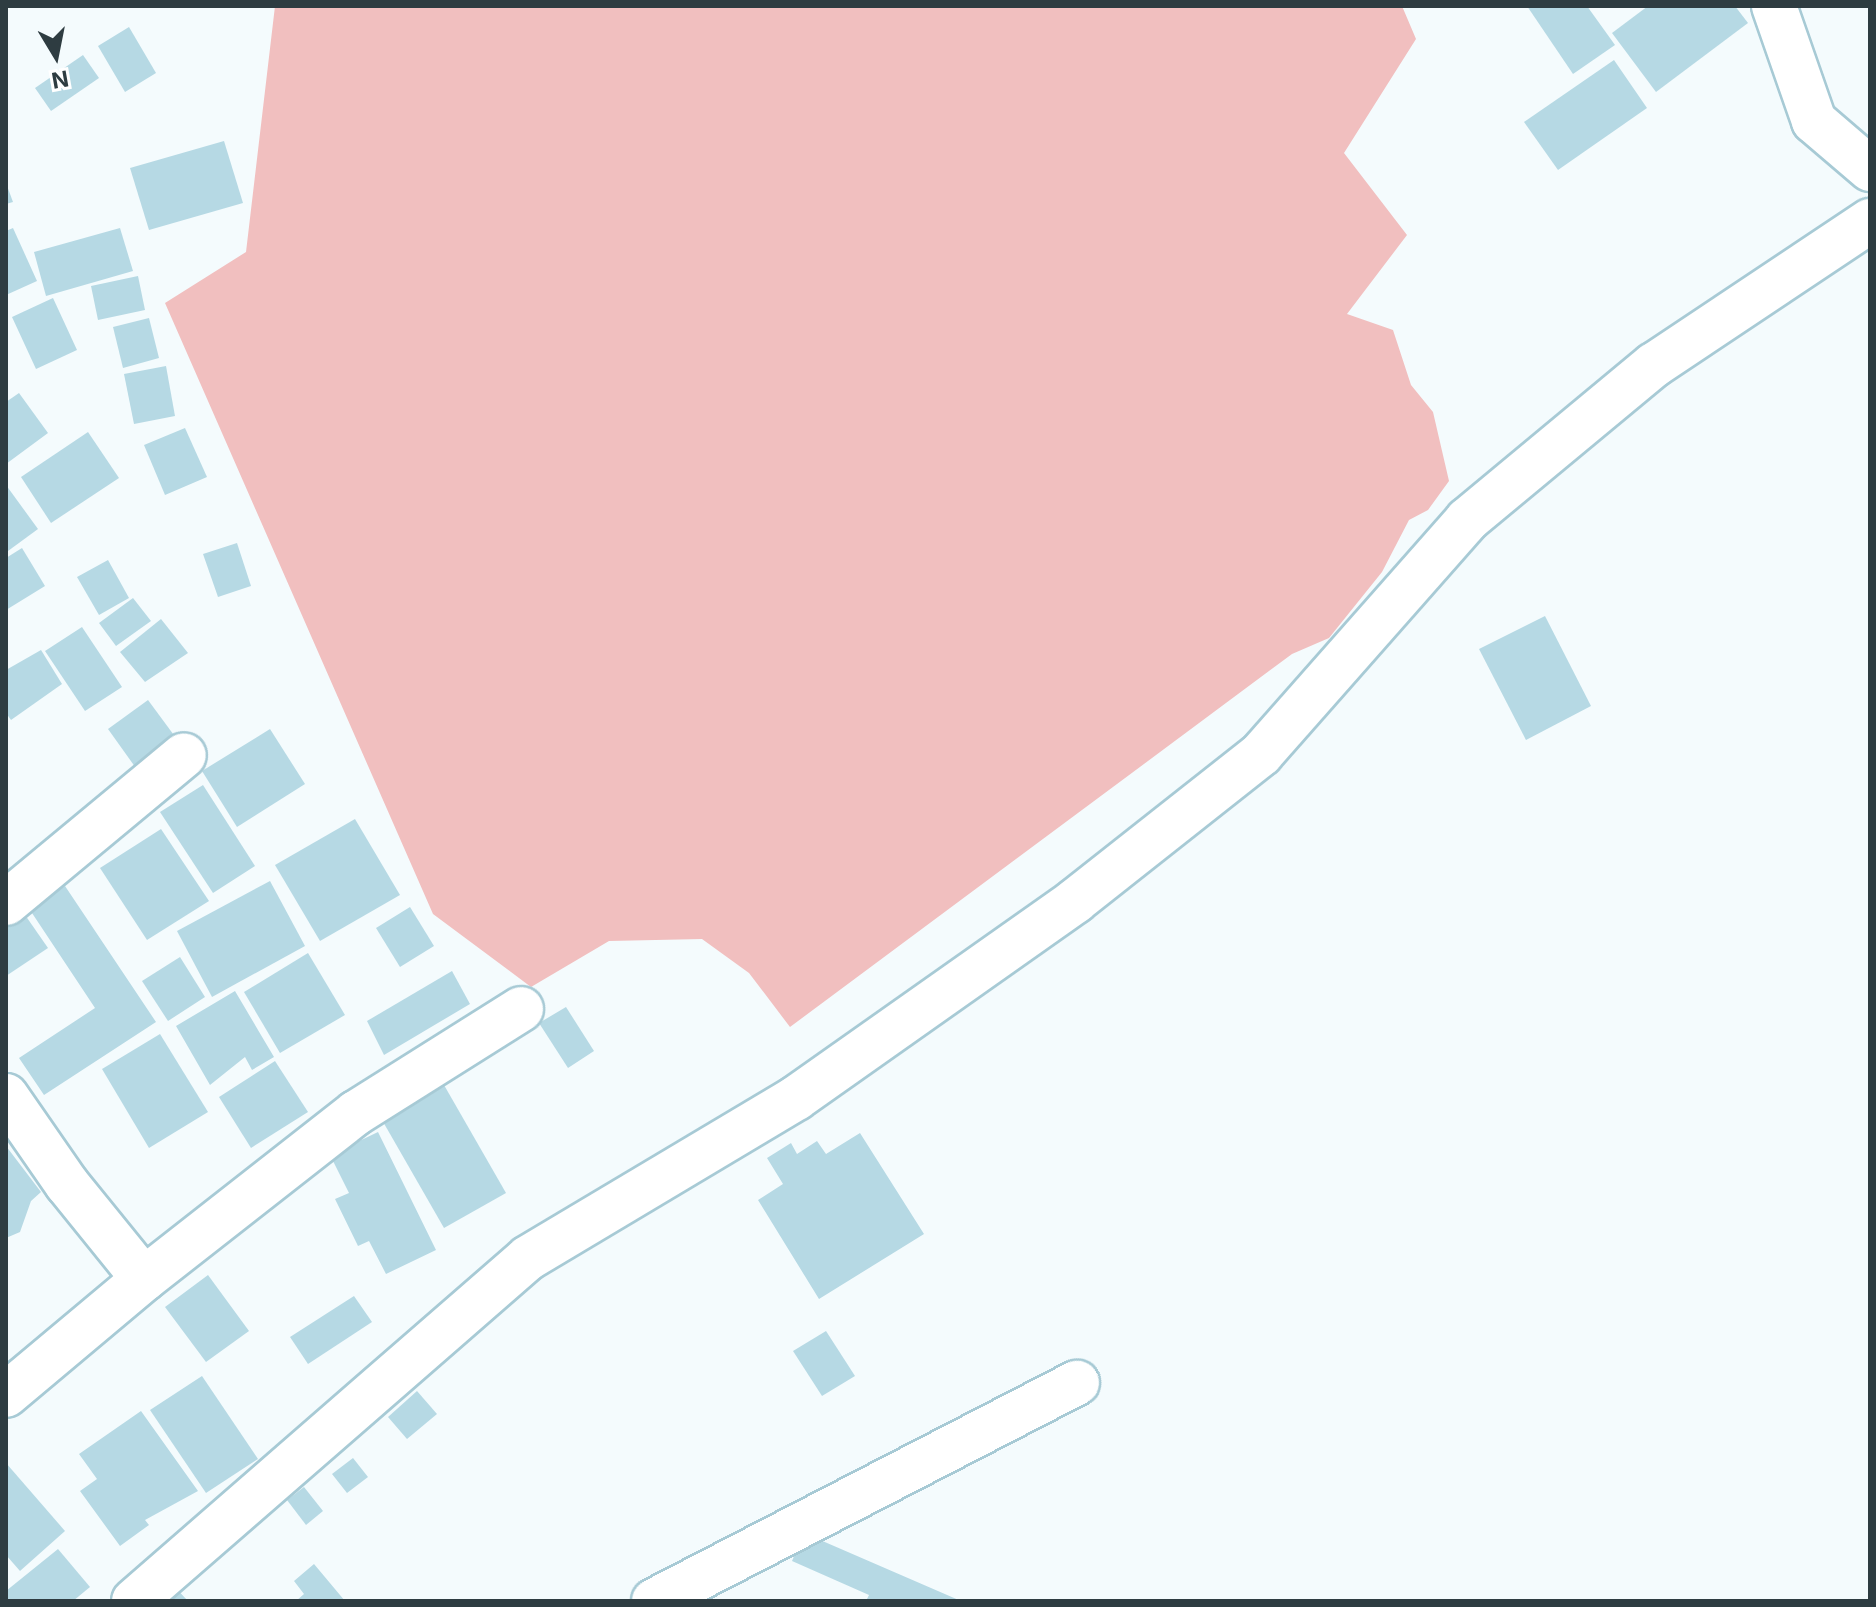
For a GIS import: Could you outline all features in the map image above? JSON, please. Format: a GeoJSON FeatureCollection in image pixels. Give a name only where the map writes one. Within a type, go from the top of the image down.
{"type":"FeatureCollection","features":[{"type":"Feature","properties":{"kind":"street"},"geometry":{"type":"LineString","coordinates":[[1774,6],[1814,121],[1870,169]]}},
{"type":"Feature","properties":{"kind":"street"},"geometry":{"type":"LineString","coordinates":[[134,1601],[528,1258],[796,1098],[1075,901],[1261,754],[1467,520],[1654,365],[1870,221]]}},
{"type":"Feature","properties":{"kind":"street"},"geometry":{"type":"LineString","coordinates":[[6,903],[184,755]]}},
{"type":"Feature","properties":{"kind":"street"},"geometry":{"type":"LineString","coordinates":[[6,1395],[144,1279],[356,1113],[521,1009]]}},
{"type":"Feature","properties":{"kind":"street"},"geometry":{"type":"LineString","coordinates":[[6,1096],[67,1184],[144,1279]]}},
{"type":"Feature","properties":{"kind":"street"},"geometry":{"type":"LineString","coordinates":[[654,1601],[1077,1383]]}},
{"type":"Feature","properties":{"kind":"shaded area"},"geometry":{"type":"Polygon","coordinates":[[[275,6],[1402,6],[1416,39],[1344,153],[1407,235],[1347,314],[1393,330],[1411,385],[1433,412],[1449,481],[1428,510],[1409,520],[1382,572],[1329,638],[1292,654],[790,1027],[749,973],[702,939],[609,941],[531,987],[433,914],[165,303],[246,252],[275,6]]]}},
{"type":"Feature","properties":{"kind":"building"},"geometry":{"type":"Polygon","coordinates":[[[1527,6],[1587,6],[1615,45],[1573,74],[1527,6]]]}},
{"type":"Feature","properties":{"kind":"building"},"geometry":{"type":"Polygon","coordinates":[[[1648,6],[1735,6],[1748,23],[1656,92],[1612,33],[1648,6]]]}},
{"type":"Feature","properties":{"kind":"building"},"geometry":{"type":"Polygon","coordinates":[[[129,27],[156,73],[125,92],[98,46],[129,27]]]}},
{"type":"Feature","properties":{"kind":"building"},"geometry":{"type":"Polygon","coordinates":[[[83,55],[99,78],[51,111],[35,88],[83,55]]]}},
{"type":"Feature","properties":{"kind":"building"},"geometry":{"type":"Polygon","coordinates":[[[1614,60],[1647,108],[1558,170],[1524,122],[1614,60]]]}},
{"type":"Feature","properties":{"kind":"building"},"geometry":{"type":"Polygon","coordinates":[[[224,141],[243,203],[149,230],[130,168],[224,141]]]}},
{"type":"Feature","properties":{"kind":"building"},"geometry":{"type":"Polygon","coordinates":[[[6,183],[13,202],[6,204],[6,183]]]}},
{"type":"Feature","properties":{"kind":"building"},"geometry":{"type":"Polygon","coordinates":[[[13,228],[37,281],[6,295],[6,231],[13,228]]]}},
{"type":"Feature","properties":{"kind":"building"},"geometry":{"type":"Polygon","coordinates":[[[120,228],[133,271],[46,296],[34,252],[120,228]]]}},
{"type":"Feature","properties":{"kind":"building"},"geometry":{"type":"Polygon","coordinates":[[[138,276],[145,310],[98,320],[91,286],[138,276]]]}},
{"type":"Feature","properties":{"kind":"building"},"geometry":{"type":"Polygon","coordinates":[[[53,298],[77,350],[36,369],[12,317],[53,298]]]}},
{"type":"Feature","properties":{"kind":"building"},"geometry":{"type":"Polygon","coordinates":[[[149,318],[159,358],[123,368],[113,327],[149,318]]]}},
{"type":"Feature","properties":{"kind":"building"},"geometry":{"type":"Polygon","coordinates":[[[166,366],[175,416],[134,424],[124,374],[166,366]]]}},
{"type":"Feature","properties":{"kind":"building"},"geometry":{"type":"Polygon","coordinates":[[[19,393],[48,433],[6,464],[6,402],[19,393]]]}},
{"type":"Feature","properties":{"kind":"building"},"geometry":{"type":"Polygon","coordinates":[[[185,428],[207,477],[165,495],[144,445],[185,428]]]}},
{"type":"Feature","properties":{"kind":"building"},"geometry":{"type":"Polygon","coordinates":[[[88,432],[119,478],[51,523],[21,477],[88,432]]]}},
{"type":"Feature","properties":{"kind":"building"},"geometry":{"type":"Polygon","coordinates":[[[6,485],[38,529],[8,551],[6,548],[6,485]]]}},
{"type":"Feature","properties":{"kind":"building"},"geometry":{"type":"Polygon","coordinates":[[[237,543],[251,586],[218,597],[203,554],[237,543]]]}},
{"type":"Feature","properties":{"kind":"building"},"geometry":{"type":"Polygon","coordinates":[[[22,548],[45,586],[6,610],[6,558],[22,548]]]}},
{"type":"Feature","properties":{"kind":"building"},"geometry":{"type":"Polygon","coordinates":[[[108,560],[129,598],[99,615],[77,577],[108,560]]]}},
{"type":"Feature","properties":{"kind":"building"},"geometry":{"type":"Polygon","coordinates":[[[133,598],[151,621],[116,646],[99,623],[133,598]]]}},
{"type":"Feature","properties":{"kind":"building"},"geometry":{"type":"Polygon","coordinates":[[[1545,616],[1591,706],[1526,740],[1479,649],[1545,616]]]}},
{"type":"Feature","properties":{"kind":"building"},"geometry":{"type":"Polygon","coordinates":[[[161,619],[188,653],[145,682],[120,652],[161,619]]]}},
{"type":"Feature","properties":{"kind":"building"},"geometry":{"type":"Polygon","coordinates":[[[82,627],[122,687],[85,711],[45,651],[82,627]]]}},
{"type":"Feature","properties":{"kind":"building"},"geometry":{"type":"Polygon","coordinates":[[[41,650],[62,684],[11,720],[6,713],[6,670],[41,650]]]}},
{"type":"Feature","properties":{"kind":"building"},"geometry":{"type":"Polygon","coordinates":[[[148,700],[179,742],[138,771],[108,729],[148,700]]]}},
{"type":"Feature","properties":{"kind":"building"},"geometry":{"type":"Polygon","coordinates":[[[270,729],[305,784],[237,827],[202,771],[270,729]]]}},
{"type":"Feature","properties":{"kind":"building"},"geometry":{"type":"Polygon","coordinates":[[[203,785],[255,866],[213,893],[160,812],[203,785]]]}},
{"type":"Feature","properties":{"kind":"building"},"geometry":{"type":"Polygon","coordinates":[[[355,819],[400,895],[320,941],[275,865],[355,819]]]}},
{"type":"Feature","properties":{"kind":"building"},"geometry":{"type":"Polygon","coordinates":[[[161,829],[209,901],[147,940],[100,868],[161,829]]]}},
{"type":"Feature","properties":{"kind":"building"},"geometry":{"type":"Polygon","coordinates":[[[270,881],[305,946],[212,997],[177,931],[270,881]]]}},
{"type":"Feature","properties":{"kind":"building"},"geometry":{"type":"Polygon","coordinates":[[[65,886],[156,1022],[44,1095],[19,1058],[95,1008],[30,910],[65,886]]]}},
{"type":"Feature","properties":{"kind":"building"},"geometry":{"type":"Polygon","coordinates":[[[410,907],[434,946],[400,967],[376,928],[410,907]]]}},
{"type":"Feature","properties":{"kind":"building"},"geometry":{"type":"Polygon","coordinates":[[[23,912],[48,948],[6,976],[6,923],[23,912]]]}},
{"type":"Feature","properties":{"kind":"building"},"geometry":{"type":"Polygon","coordinates":[[[308,953],[345,1015],[280,1053],[244,992],[308,953]]]}},
{"type":"Feature","properties":{"kind":"building"},"geometry":{"type":"Polygon","coordinates":[[[180,957],[205,997],[168,1021],[142,981],[180,957]]]}},
{"type":"Feature","properties":{"kind":"building"},"geometry":{"type":"Polygon","coordinates":[[[452,971],[470,1004],[384,1055],[367,1021],[452,971]]]}},
{"type":"Feature","properties":{"kind":"building"},"geometry":{"type":"Polygon","coordinates":[[[235,991],[274,1057],[252,1070],[245,1057],[210,1085],[176,1026],[235,991]]]}},
{"type":"Feature","properties":{"kind":"building"},"geometry":{"type":"Polygon","coordinates":[[[566,1007],[594,1051],[568,1068],[539,1023],[566,1007]]]}},
{"type":"Feature","properties":{"kind":"building"},"geometry":{"type":"Polygon","coordinates":[[[160,1034],[208,1112],[149,1148],[102,1069],[160,1034]]]}},
{"type":"Feature","properties":{"kind":"building"},"geometry":{"type":"Polygon","coordinates":[[[275,1061],[308,1112],[251,1148],[219,1097],[275,1061]]]}},
{"type":"Feature","properties":{"kind":"building"},"geometry":{"type":"Polygon","coordinates":[[[444,1085],[506,1193],[444,1228],[382,1120],[444,1085]]]}},
{"type":"Feature","properties":{"kind":"building"},"geometry":{"type":"Polygon","coordinates":[[[378,1132],[436,1250],[386,1274],[369,1241],[358,1246],[335,1199],[349,1193],[330,1155],[378,1132]]]}},
{"type":"Feature","properties":{"kind":"building"},"geometry":{"type":"Polygon","coordinates":[[[860,1133],[924,1234],[819,1299],[758,1200],[783,1184],[767,1158],[791,1143],[797,1154],[817,1141],[826,1154],[860,1133]]]}},
{"type":"Feature","properties":{"kind":"building"},"geometry":{"type":"Polygon","coordinates":[[[6,1146],[41,1192],[31,1201],[20,1232],[6,1238],[6,1146]]]}},
{"type":"Feature","properties":{"kind":"building"},"geometry":{"type":"Polygon","coordinates":[[[208,1275],[249,1331],[206,1362],[165,1307],[208,1275]]]}},
{"type":"Feature","properties":{"kind":"building"},"geometry":{"type":"Polygon","coordinates":[[[354,1296],[372,1322],[308,1364],[290,1337],[354,1296]]]}},
{"type":"Feature","properties":{"kind":"building"},"geometry":{"type":"Polygon","coordinates":[[[826,1331],[855,1376],[822,1396],[793,1351],[826,1331]]]}},
{"type":"Feature","properties":{"kind":"building"},"geometry":{"type":"Polygon","coordinates":[[[202,1376],[258,1459],[206,1493],[150,1410],[202,1376]]]}},
{"type":"Feature","properties":{"kind":"building"},"geometry":{"type":"Polygon","coordinates":[[[417,1391],[437,1414],[407,1439],[388,1417],[417,1391]]]}},
{"type":"Feature","properties":{"kind":"building"},"geometry":{"type":"Polygon","coordinates":[[[141,1411],[198,1491],[145,1520],[149,1525],[120,1546],[80,1491],[97,1479],[79,1454],[141,1411]]]}},
{"type":"Feature","properties":{"kind":"building"},"geometry":{"type":"Polygon","coordinates":[[[353,1458],[368,1477],[347,1493],[332,1474],[353,1458]]]}},
{"type":"Feature","properties":{"kind":"building"},"geometry":{"type":"Polygon","coordinates":[[[6,1463],[65,1531],[20,1571],[6,1555],[6,1463]]]}},
{"type":"Feature","properties":{"kind":"building"},"geometry":{"type":"Polygon","coordinates":[[[304,1487],[323,1511],[306,1525],[287,1500],[304,1487]]]}},
{"type":"Feature","properties":{"kind":"building"},"geometry":{"type":"Polygon","coordinates":[[[804,1533],[961,1601],[866,1601],[869,1595],[792,1561],[804,1533]]]}},
{"type":"Feature","properties":{"kind":"building"},"geometry":{"type":"Polygon","coordinates":[[[58,1549],[90,1587],[73,1601],[6,1601],[6,1591],[58,1549]]]}},
{"type":"Feature","properties":{"kind":"building"},"geometry":{"type":"Polygon","coordinates":[[[314,1564],[345,1601],[296,1601],[304,1594],[294,1581],[314,1564]]]}},
{"type":"Feature","properties":{"kind":"building"},"geometry":{"type":"Polygon","coordinates":[[[170,1582],[188,1601],[150,1601],[170,1582]]]}}]}
